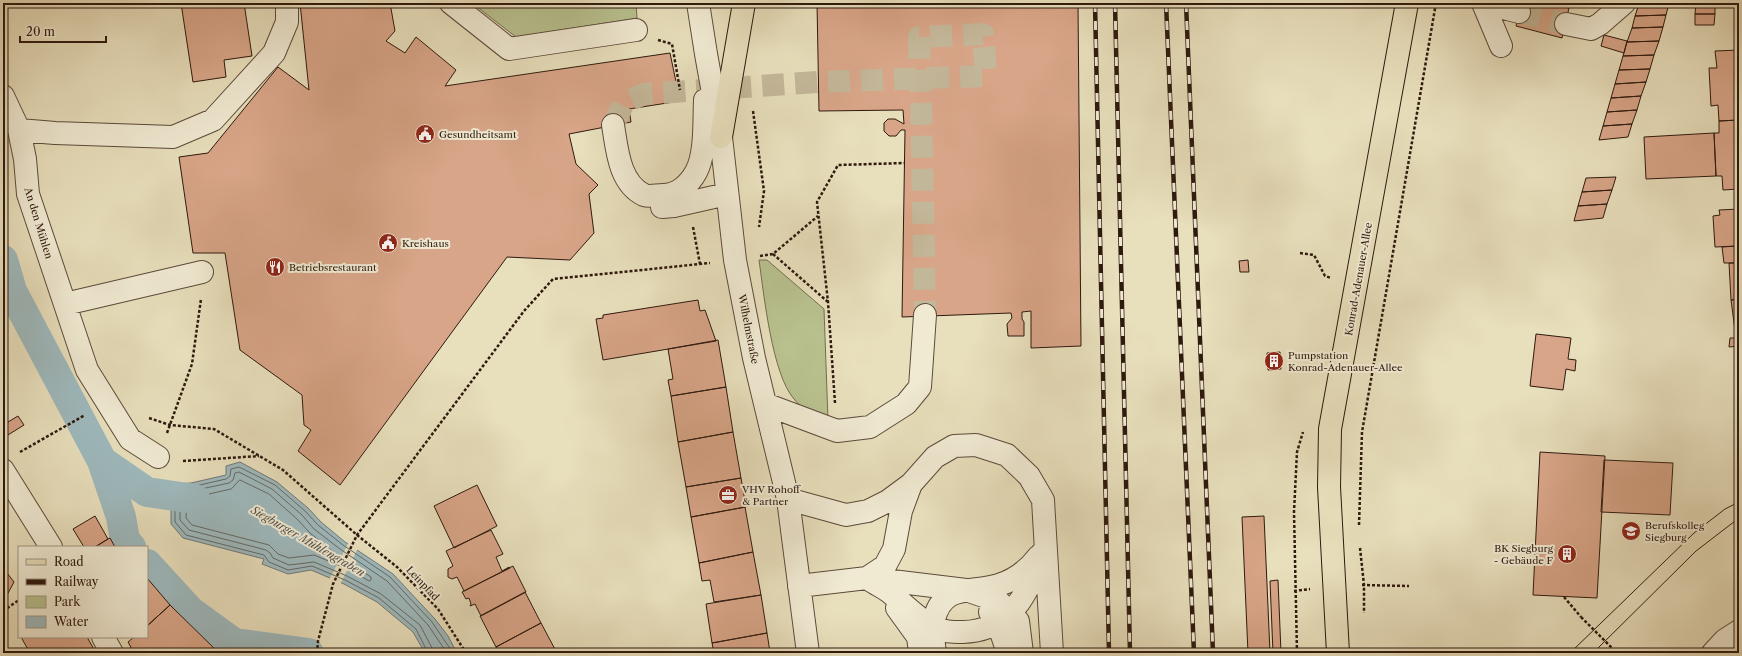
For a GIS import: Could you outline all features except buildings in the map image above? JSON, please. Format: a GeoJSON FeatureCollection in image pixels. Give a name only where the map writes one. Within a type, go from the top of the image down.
{"type":"FeatureCollection","features":[{"type":"Feature","properties":{"kind":"main road"},"geometry":{"type":"LineString","coordinates":[[721,137],[744,3]]}},
{"type":"Feature","properties":{"kind":"main road","name":"Konrad-Adenauer-Allee"},"geometry":{"type":"LineString","coordinates":[[1338,653],[1329,487],[1330,429],[1407,3]]}},
{"type":"Feature","properties":{"kind":"street"},"geometry":{"type":"LineString","coordinates":[[19,130],[55,134],[173,137],[212,120],[274,53],[287,22],[287,3]]}},
{"type":"Feature","properties":{"kind":"street"},"geometry":{"type":"LineString","coordinates":[[451,3],[509,49],[636,30]]}},
{"type":"Feature","properties":{"kind":"street","name":"Wilhelmstraße"},"geometry":{"type":"LineString","coordinates":[[698,3],[721,137],[735,260],[754,358],[788,499],[798,586],[808,653]]}},
{"type":"Feature","properties":{"kind":"street"},"geometry":{"type":"LineString","coordinates":[[1483,3],[1520,12]]}},
{"type":"Feature","properties":{"kind":"street"},"geometry":{"type":"LineString","coordinates":[[1483,3],[1501,46]]}},
{"type":"Feature","properties":{"kind":"street"},"geometry":{"type":"LineString","coordinates":[[1566,24],[1591,29],[1600,24],[1624,3]]}},
{"type":"Feature","properties":{"kind":"street"},"geometry":{"type":"LineString","coordinates":[[706,54],[704,145],[697,172],[683,188],[671,195],[645,196],[631,185],[620,164],[608,126],[610,168],[620,190],[639,204],[657,207],[674,206],[727,194]]}},
{"type":"Feature","properties":{"kind":"street","name":"An den Mühlen"},"geometry":{"type":"LineString","coordinates":[[3,96],[19,130],[25,159],[28,194],[100,407],[130,439],[158,457]]}},
{"type":"Feature","properties":{"kind":"street"},"geometry":{"type":"LineString","coordinates":[[65,304],[202,272]]}},
{"type":"Feature","properties":{"kind":"street"},"geometry":{"type":"LineString","coordinates":[[765,404],[837,431],[870,428],[906,404],[920,387],[924,315]]}},
{"type":"Feature","properties":{"kind":"street"},"geometry":{"type":"LineString","coordinates":[[788,499],[846,515],[868,511],[888,501],[911,484],[935,457],[954,446],[976,445],[1007,455],[1029,476],[1043,500],[1052,653]]}},
{"type":"Feature","properties":{"kind":"street"},"geometry":{"type":"LineString","coordinates":[[9,462],[51,546]]}},
{"type":"Feature","properties":{"kind":"street"},"geometry":{"type":"LineString","coordinates":[[866,578],[885,566],[894,549],[901,511],[911,484]]}},
{"type":"Feature","properties":{"kind":"street"},"geometry":{"type":"LineString","coordinates":[[798,586],[866,578],[966,590],[998,586],[1014,579],[1027,569],[1038,558],[1045,544]]}},
{"type":"Feature","properties":{"kind":"street"},"geometry":{"type":"LineString","coordinates":[[943,638],[986,629],[1004,618],[1027,591],[1036,572],[1045,544]]}},
{"type":"Feature","properties":{"kind":"street"},"geometry":{"type":"LineString","coordinates":[[1037,653],[1035,596],[1045,544]]}},
{"type":"Feature","properties":{"kind":"street"},"geometry":{"type":"LineString","coordinates":[[866,578],[887,591],[943,638]]}},
{"type":"Feature","properties":{"kind":"street"},"geometry":{"type":"LineString","coordinates":[[866,578],[894,616],[904,640],[905,653]]}},
{"type":"Feature","properties":{"kind":"street"},"geometry":{"type":"LineString","coordinates":[[866,578],[901,612],[918,637],[920,653]]}},
{"type":"Feature","properties":{"kind":"street"},"geometry":{"type":"LineString","coordinates":[[966,590],[1004,618],[1018,621],[1022,653]]}},
{"type":"Feature","properties":{"kind":"street"},"geometry":{"type":"LineString","coordinates":[[935,653],[943,638],[949,603],[966,590]]}},
{"type":"Feature","properties":{"kind":"street"},"geometry":{"type":"LineString","coordinates":[[1004,618],[1008,653]]}},
{"type":"Feature","properties":{"kind":"street"},"geometry":{"type":"LineString","coordinates":[[1713,653],[1725,640],[1739,631]]}},
{"type":"Feature","properties":{"kind":"street"},"geometry":{"type":"LineString","coordinates":[[104,638],[112,653]]}},
{"type":"Feature","properties":{"kind":"path"},"geometry":{"type":"LineString","coordinates":[[1359,531],[1362,432],[1436,3]]}},
{"type":"Feature","properties":{"kind":"path"},"geometry":{"type":"LineString","coordinates":[[752,106],[764,191],[758,232]]}},
{"type":"Feature","properties":{"kind":"path"},"geometry":{"type":"LineString","coordinates":[[837,431],[828,302],[817,202],[838,165],[905,163]]}},
{"type":"Feature","properties":{"kind":"path"},"geometry":{"type":"LineString","coordinates":[[317,653],[318,641],[333,584],[353,545],[356,535],[524,311],[553,279],[735,260],[773,254],[818,216]]}},
{"type":"Feature","properties":{"kind":"path"},"geometry":{"type":"LineString","coordinates":[[1300,253],[1314,254],[1325,276],[1332,278]]}},
{"type":"Feature","properties":{"kind":"path"},"geometry":{"type":"LineString","coordinates":[[773,254],[828,302]]}},
{"type":"Feature","properties":{"kind":"path"},"geometry":{"type":"LineString","coordinates":[[202,272],[200,310],[192,364],[158,457],[188,462],[260,456]]}},
{"type":"Feature","properties":{"kind":"path"},"geometry":{"type":"LineString","coordinates":[[9,462],[61,428],[100,407]]}},
{"type":"Feature","properties":{"kind":"path","name":"Leinpfad"},"geometry":{"type":"LineString","coordinates":[[100,407],[170,426],[214,429],[283,470],[356,535],[397,567],[438,609],[466,653]]}},
{"type":"Feature","properties":{"kind":"path"},"geometry":{"type":"LineString","coordinates":[[1297,653],[1294,512],[1297,452],[1303,429]]}},
{"type":"Feature","properties":{"kind":"path"},"geometry":{"type":"LineString","coordinates":[[1335,585],[1409,586]]}},
{"type":"Feature","properties":{"kind":"path"},"geometry":{"type":"LineString","coordinates":[[1564,597],[1581,617],[1618,653]]}},
{"type":"Feature","properties":{"kind":"path"},"geometry":{"type":"LineString","coordinates":[[3,611],[18,601]]}},
{"type":"Feature","properties":{"kind":"green space"},"geometry":{"type":"Polygon","coordinates":[[[472,3],[636,3],[637,18],[516,37],[472,3]]]}},
{"type":"Feature","properties":{"kind":"green space"},"geometry":{"type":"Polygon","coordinates":[[[759,260],[767,260],[824,309],[828,420],[797,403],[786,387],[780,372],[770,333],[759,260]]]}},
{"type":"Feature","properties":{"kind":"water"},"geometry":{"type":"Polygon","coordinates":[[[240,462],[277,482],[345,542],[393,574],[435,619],[448,636],[457,653],[425,653],[413,632],[377,602],[344,584],[311,570],[288,574],[262,564],[264,559],[183,538],[171,524],[171,502],[154,501],[157,485],[191,483],[226,475],[226,466],[240,462]]]}},
{"type":"Feature","properties":{"kind":"pier"},"geometry":{"type":"Polygon","coordinates":[[[349,542],[358,548],[340,585],[329,580],[349,542]]]}},
{"type":"Feature","properties":{"kind":"waterway","name":"Siegburger Mühlengraben"},"geometry":{"type":"LineString","coordinates":[[3,260],[12,291],[102,461],[147,492],[195,499]]}},
{"type":"Feature","properties":{"kind":"waterway","name":"Siegburger Mühlengraben"},"geometry":{"type":"LineString","coordinates":[[102,461],[121,517],[125,540],[130,546]]}},
{"type":"Feature","properties":{"kind":"waterway","name":"Siegburger Mühlengraben"},"geometry":{"type":"LineString","coordinates":[[148,565],[190,611],[234,643],[309,653]]}},
{"type":"Feature","properties":{"kind":"tunnel"},"geometry":{"type":"LineString","coordinates":[[1519,12],[1566,24]]}},
{"type":"Feature","properties":{"kind":"tunnel"},"geometry":{"type":"LineString","coordinates":[[613,125],[624,103],[644,94],[818,82],[986,76],[983,34],[919,37],[921,100],[925,315]]}},
{"type":"Feature","properties":{"kind":"tram line"},"geometry":{"type":"LineString","coordinates":[[1570,653],[1694,533],[1725,509],[1739,502]]}},
{"type":"Feature","properties":{"kind":"tram line"},"geometry":{"type":"LineString","coordinates":[[1593,653],[1696,551],[1739,518]]}},
{"type":"Feature","properties":{"kind":"railway"},"geometry":{"type":"LineString","coordinates":[[1095,3],[1109,653]]}},
{"type":"Feature","properties":{"kind":"railway"},"geometry":{"type":"LineString","coordinates":[[1115,3],[1130,653]]}},
{"type":"Feature","properties":{"kind":"railway"},"geometry":{"type":"LineString","coordinates":[[1166,3],[1194,653]]}},
{"type":"Feature","properties":{"kind":"railway"},"geometry":{"type":"LineString","coordinates":[[1186,3],[1213,653]]}},
{"type":"Feature","properties":{"kind":"place","name":"Gesundheitsamt"},"geometry":{"type":"Point","coordinates":[425,134]}},
{"type":"Feature","properties":{"kind":"place","name":"Kreishaus"},"geometry":{"type":"Point","coordinates":[388,243]}},
{"type":"Feature","properties":{"kind":"place","name":"Betriebsrestaurant"},"geometry":{"type":"Point","coordinates":[275,267]}},
{"type":"Feature","properties":{"kind":"place","name":"Pumpstation Konrad-Adenauer-Allee"},"geometry":{"type":"Point","coordinates":[1274,361]}},
{"type":"Feature","properties":{"kind":"place","name":"VHV Rohoff & Partner"},"geometry":{"type":"Point","coordinates":[728,495]}},
{"type":"Feature","properties":{"kind":"place","name":"Berufskolleg Siegburg"},"geometry":{"type":"Point","coordinates":[1631,531]}},
{"type":"Feature","properties":{"kind":"place","name":"BK Siegburg - Gebäude F"},"geometry":{"type":"Point","coordinates":[1567,554]}}]}
